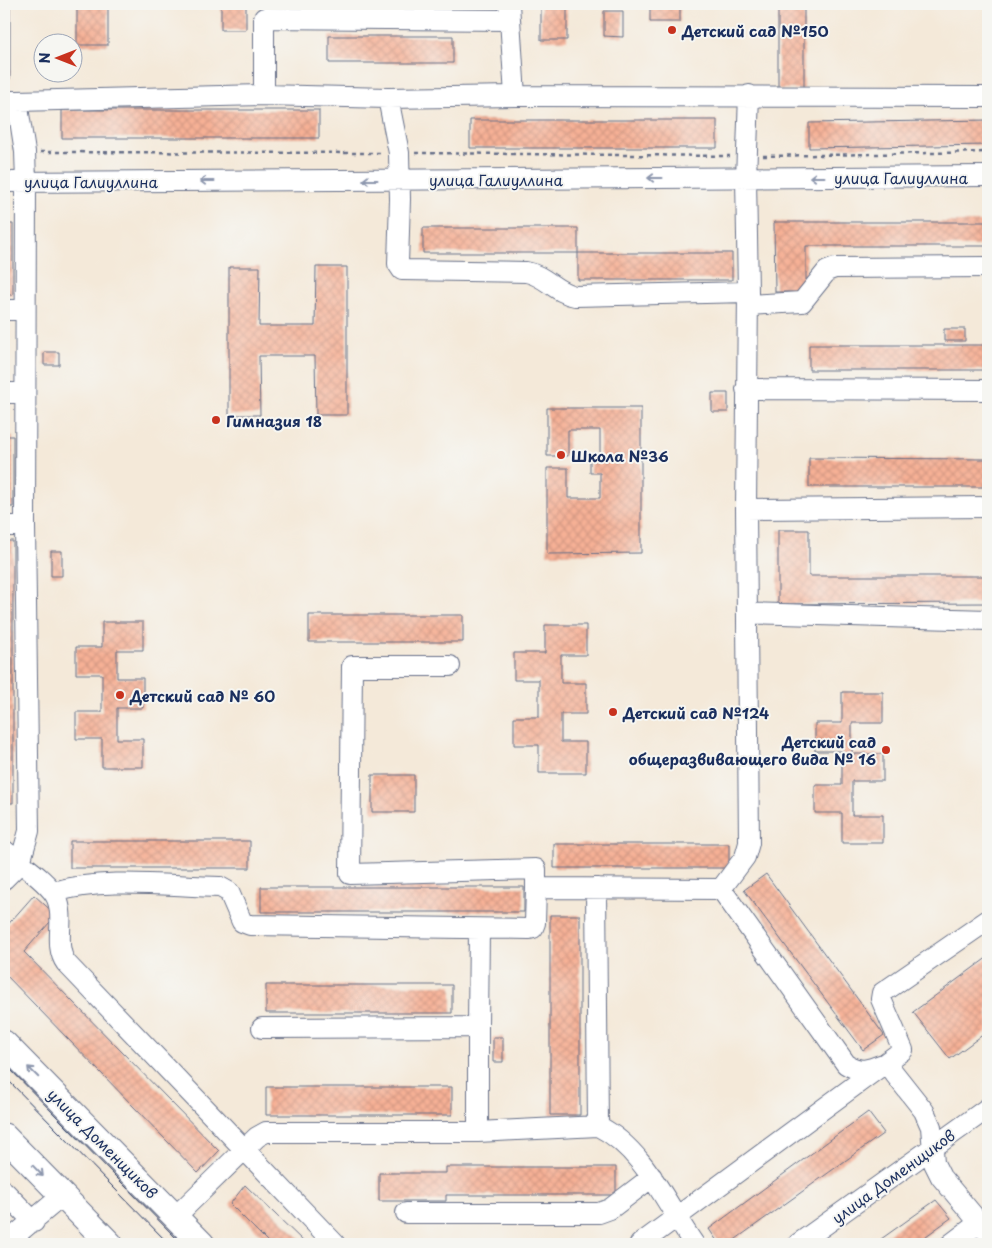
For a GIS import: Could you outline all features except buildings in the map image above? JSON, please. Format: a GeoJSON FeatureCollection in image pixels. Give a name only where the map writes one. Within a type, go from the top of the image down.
{"type":"FeatureCollection","features":[{"type":"Feature","properties":{"kind":"main road","name":"улица Доменщиков"},"geometry":{"type":"LineString","coordinates":[[4,1043],[202,1244]]}},
{"type":"Feature","properties":{"kind":"main road"},"geometry":{"type":"LineString","coordinates":[[4,1136],[110,1244]]}},
{"type":"Feature","properties":{"kind":"street"},"geometry":{"type":"LineString","coordinates":[[264,95],[264,11],[510,12],[515,96]]}},
{"type":"Feature","properties":{"kind":"street"},"geometry":{"type":"LineString","coordinates":[[4,879],[20,864],[30,831],[25,526],[24,310],[26,182],[25,152],[10,101],[264,95],[388,98],[749,95],[988,97]]}},
{"type":"Feature","properties":{"kind":"street"},"geometry":{"type":"LineString","coordinates":[[721,889],[745,857],[749,843],[746,178],[749,95]]}},
{"type":"Feature","properties":{"kind":"street"},"geometry":{"type":"LineString","coordinates":[[388,98],[399,153],[398,264],[402,270],[526,272],[540,276],[563,292],[576,296],[748,299],[802,302],[827,271],[835,268],[988,267]]}},
{"type":"Feature","properties":{"kind":"street","name":"улица Галиуллина"},"geometry":{"type":"LineString","coordinates":[[4,182],[988,176]]}},
{"type":"Feature","properties":{"kind":"street"},"geometry":{"type":"LineString","coordinates":[[4,310],[24,310]]}},
{"type":"Feature","properties":{"kind":"street"},"geometry":{"type":"LineString","coordinates":[[746,389],[988,390]]}},
{"type":"Feature","properties":{"kind":"street"},"geometry":{"type":"LineString","coordinates":[[4,393],[25,393]]}},
{"type":"Feature","properties":{"kind":"street"},"geometry":{"type":"LineString","coordinates":[[746,509],[988,507]]}},
{"type":"Feature","properties":{"kind":"street"},"geometry":{"type":"LineString","coordinates":[[4,526],[25,526]]}},
{"type":"Feature","properties":{"kind":"street"},"geometry":{"type":"LineString","coordinates":[[747,613],[988,620]]}},
{"type":"Feature","properties":{"kind":"street"},"geometry":{"type":"LineString","coordinates":[[54,892],[74,886],[96,884],[220,887],[229,892],[242,922],[250,926],[534,928],[536,869],[350,874],[352,666],[450,666]]}},
{"type":"Feature","properties":{"kind":"street"},"geometry":{"type":"LineString","coordinates":[[4,850],[54,892],[60,910],[61,954],[66,963],[335,1244]]}},
{"type":"Feature","properties":{"kind":"street"},"geometry":{"type":"LineString","coordinates":[[536,888],[721,889]]}},
{"type":"Feature","properties":{"kind":"street"},"geometry":{"type":"LineString","coordinates":[[596,888],[598,1126]]}},
{"type":"Feature","properties":{"kind":"street"},"geometry":{"type":"LineString","coordinates":[[721,889],[846,1064],[862,1071],[886,1063]]}},
{"type":"Feature","properties":{"kind":"street"},"geometry":{"type":"LineString","coordinates":[[640,1244],[902,1050],[881,999],[882,992],[988,920]]}},
{"type":"Feature","properties":{"kind":"street"},"geometry":{"type":"LineString","coordinates":[[478,1132],[479,929]]}},
{"type":"Feature","properties":{"kind":"street"},"geometry":{"type":"LineString","coordinates":[[262,1028],[478,1027]]}},
{"type":"Feature","properties":{"kind":"street"},"geometry":{"type":"LineString","coordinates":[[886,1063],[924,1111],[931,1127],[934,1163],[941,1177],[984,1227],[951,1244]]}},
{"type":"Feature","properties":{"kind":"street","name":"улица Доменщиков"},"geometry":{"type":"LineString","coordinates":[[798,1244],[988,1108]]}},
{"type":"Feature","properties":{"kind":"street"},"geometry":{"type":"LineString","coordinates":[[175,1217],[262,1134],[271,1132],[478,1132],[598,1126],[612,1132],[652,1177],[694,1244]]}},
{"type":"Feature","properties":{"kind":"street"},"geometry":{"type":"LineString","coordinates":[[406,1213],[599,1213],[610,1209],[652,1177]]}},
{"type":"Feature","properties":{"kind":"street"},"geometry":{"type":"LineString","coordinates":[[4,1191],[34,1222]]}},
{"type":"Feature","properties":{"kind":"street"},"geometry":{"type":"LineString","coordinates":[[5,1244],[34,1222],[62,1196]]}},
{"type":"Feature","properties":{"kind":"path"},"geometry":{"type":"LineString","coordinates":[[25,152],[748,156],[988,152]]}},
{"type":"Feature","properties":{"kind":"tram line"},"geometry":{"type":"LineString","coordinates":[[4,1063],[182,1244]]}},
{"type":"Feature","properties":{"kind":"tram line"},"geometry":{"type":"LineString","coordinates":[[4,1076],[169,1244]]}},
{"type":"Feature","properties":{"kind":"place","name":"Детский сад №150"},"geometry":{"type":"Point","coordinates":[672,30]}},
{"type":"Feature","properties":{"kind":"place","name":"Гимназия 18"},"geometry":{"type":"Point","coordinates":[216,420]}},
{"type":"Feature","properties":{"kind":"place","name":"Школа №36"},"geometry":{"type":"Point","coordinates":[561,455]}},
{"type":"Feature","properties":{"kind":"place","name":"Детский сад № 60"},"geometry":{"type":"Point","coordinates":[120,695]}},
{"type":"Feature","properties":{"kind":"place","name":"Детский сад №124"},"geometry":{"type":"Point","coordinates":[613,712]}},
{"type":"Feature","properties":{"kind":"place","name":"Детский сад общеразвивающего вида № 16"},"geometry":{"type":"Point","coordinates":[886,750]}}]}
